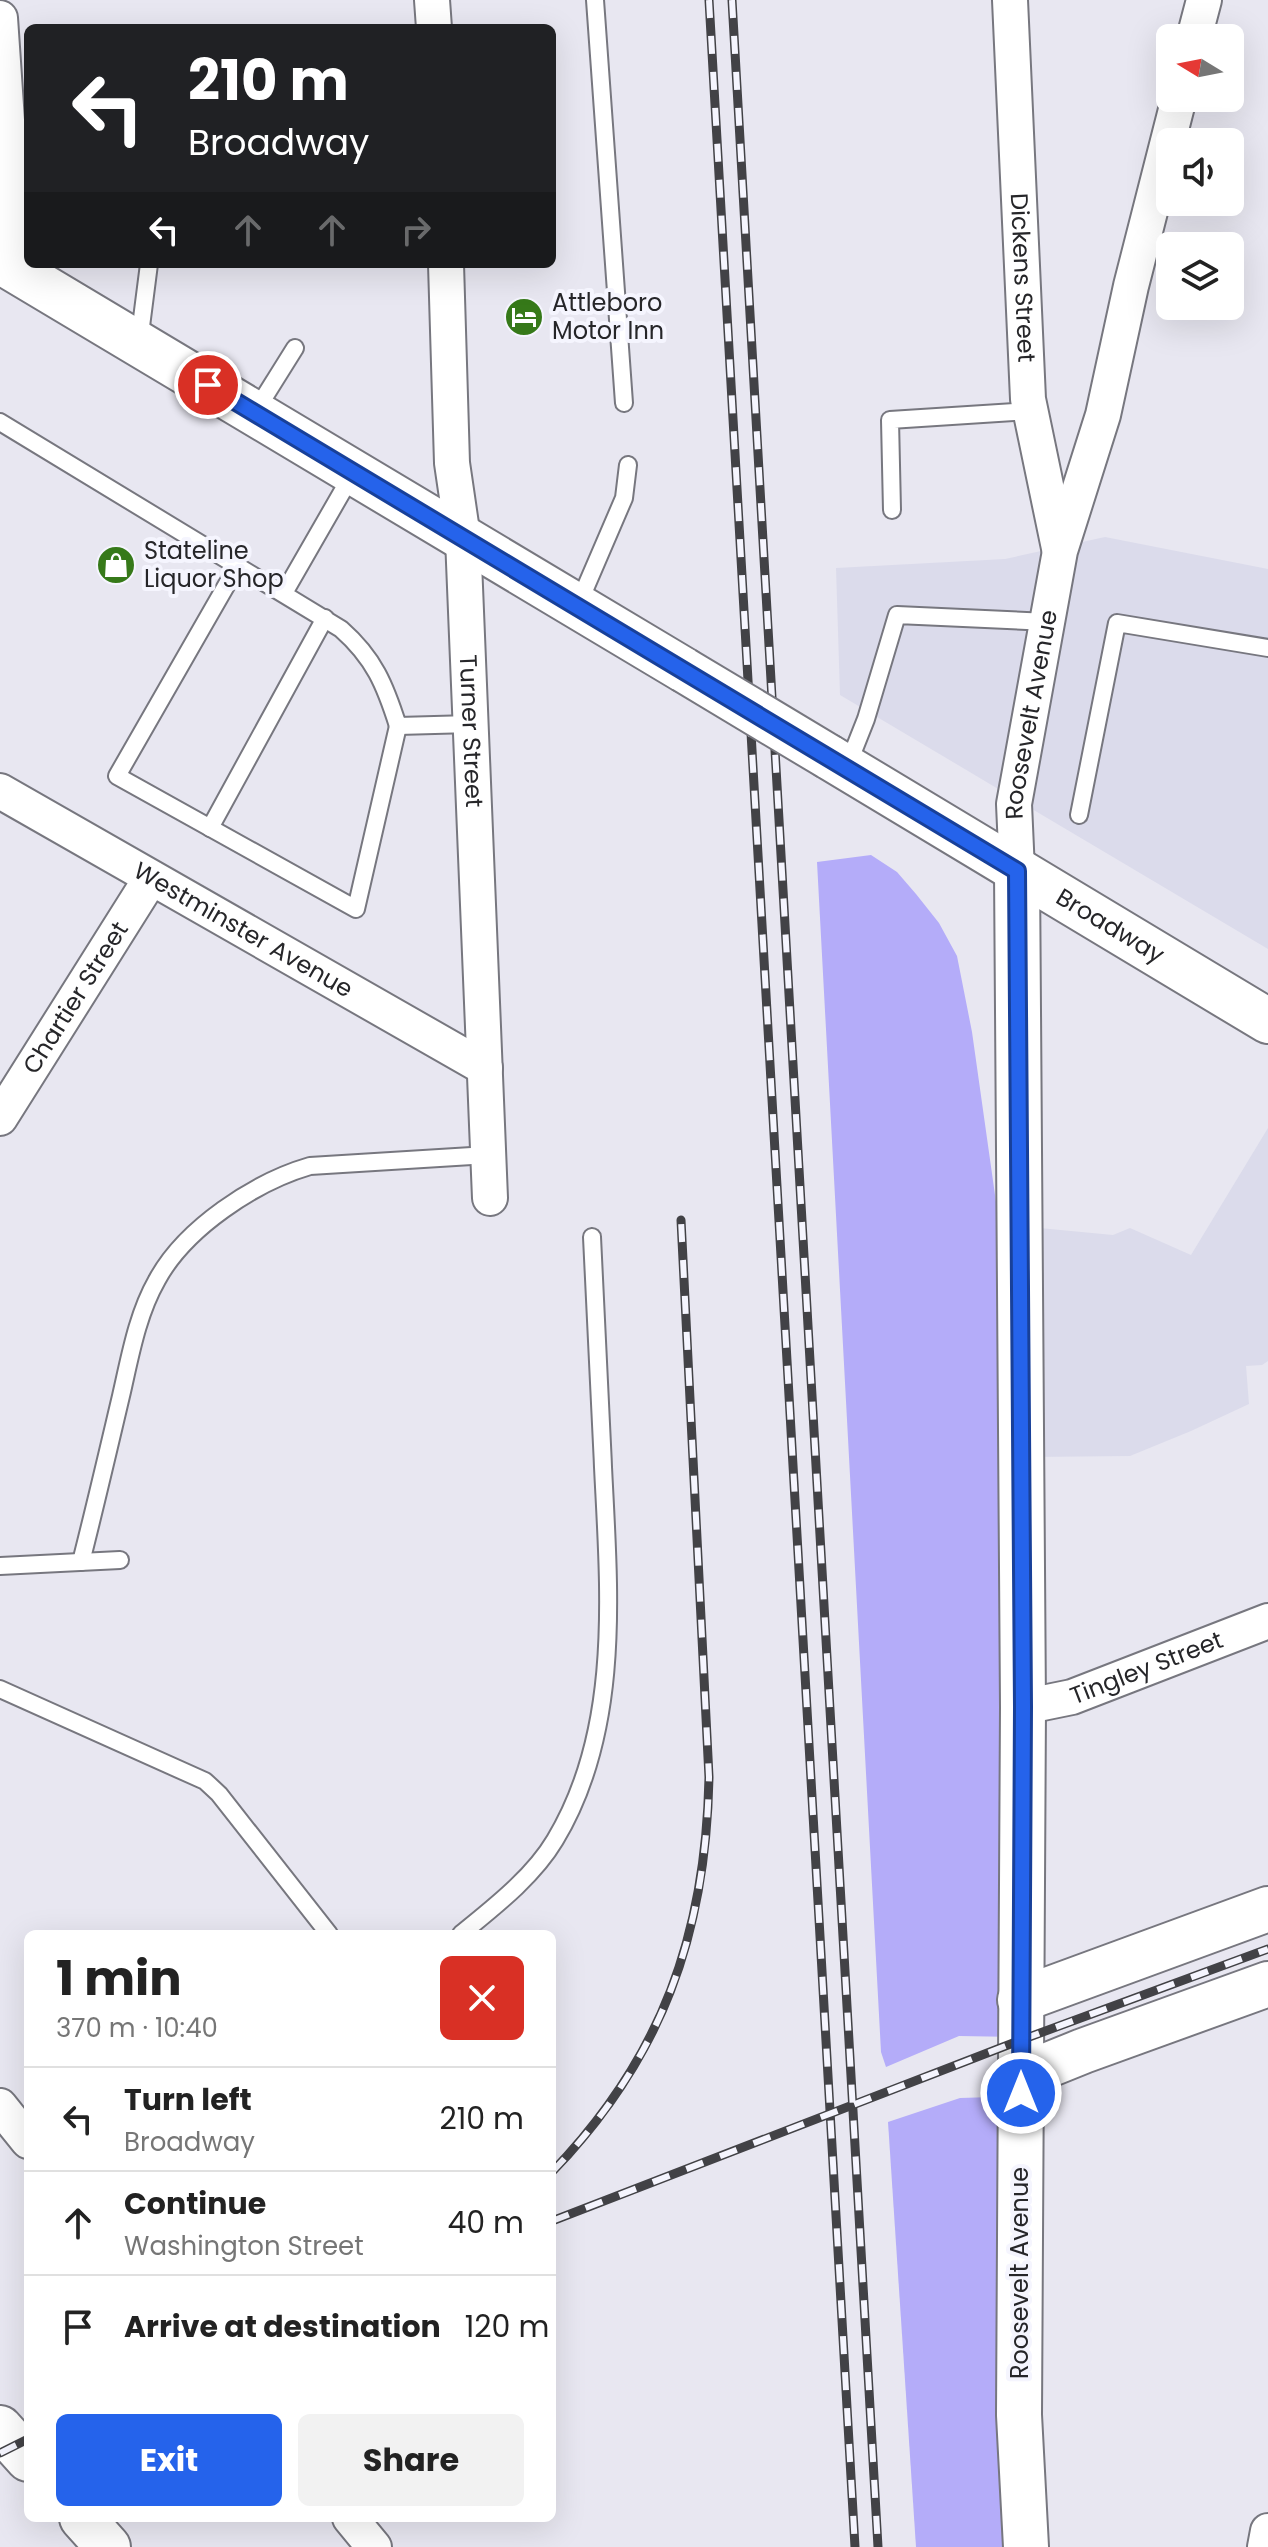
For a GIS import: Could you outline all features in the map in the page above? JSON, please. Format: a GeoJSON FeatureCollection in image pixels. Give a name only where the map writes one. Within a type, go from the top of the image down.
{"type":"FeatureCollection","features":[{"type":"Feature","properties":{"kind":"main road","name":"Broadway"},"geometry":{"type":"LineString","coordinates":[[3,270],[139,344],[1268,1021]]}},
{"type":"Feature","properties":{"kind":"main road","name":"Roosevelt Avenue"},"geometry":{"type":"LineString","coordinates":[[1017,871],[1023,1707],[1019,2415],[1026,2547]]}},
{"type":"Feature","properties":{"kind":"main road"},"geometry":{"type":"LineString","coordinates":[[1020,2000],[1268,1909]]}},
{"type":"Feature","properties":{"kind":"main road"},"geometry":{"type":"LineString","coordinates":[[1021,2076],[1268,1984]]}},
{"type":"Feature","properties":{"kind":"main road"},"geometry":{"type":"LineString","coordinates":[[0,2428],[24,2455]]}},
{"type":"Feature","properties":{"kind":"main road"},"geometry":{"type":"LineString","coordinates":[[86,2522],[108,2547]]}},
{"type":"Feature","properties":{"kind":"street"},"geometry":{"type":"LineString","coordinates":[[432,0],[434,24]]}},
{"type":"Feature","properties":{"kind":"street","name":"Dickens Street"},"geometry":{"type":"LineString","coordinates":[[1010,0],[1030,411],[1060,551]]}},
{"type":"Feature","properties":{"kind":"street"},"geometry":{"type":"LineString","coordinates":[[1198,24],[1204,0]]}},
{"type":"Feature","properties":{"kind":"street"},"geometry":{"type":"LineString","coordinates":[[0,18],[19,179],[3,270]]}},
{"type":"Feature","properties":{"kind":"street","name":"Roosevelt Avenue"},"geometry":{"type":"LineString","coordinates":[[1017,871],[1014,804],[1060,551],[1103,415],[1131,286],[1175,112]]}},
{"type":"Feature","properties":{"kind":"street","name":"Turner Street"},"geometry":{"type":"LineString","coordinates":[[446,268],[452,463],[463,538],[490,1198]]}},
{"type":"Feature","properties":{"kind":"street","name":"Westminster Avenue"},"geometry":{"type":"LineString","coordinates":[[0,791],[485,1068]]}},
{"type":"Feature","properties":{"kind":"street","name":"Chartier Street"},"geometry":{"type":"LineString","coordinates":[[0,1118],[151,878]]}},
{"type":"Feature","properties":{"kind":"street","name":"Tingley Street"},"geometry":{"type":"LineString","coordinates":[[1023,1707],[1072,1697],[1268,1621]]}},
{"type":"Feature","properties":{"kind":"street"},"geometry":{"type":"LineString","coordinates":[[0,2106],[24,2136]]}},
{"type":"Feature","properties":{"kind":"street"},"geometry":{"type":"LineString","coordinates":[[353,2522],[374,2547]]}},
{"type":"Feature","properties":{"kind":"street"},"geometry":{"type":"LineString","coordinates":[[1265,2547],[1268,2531]]}},
{"type":"Feature","properties":{"kind":"lane"},"geometry":{"type":"LineString","coordinates":[[595,0],[624,403]]}},
{"type":"Feature","properties":{"kind":"lane"},"geometry":{"type":"LineString","coordinates":[[139,344],[148,268]]}},
{"type":"Feature","properties":{"kind":"lane"},"geometry":{"type":"LineString","coordinates":[[254,413],[295,348]]}},
{"type":"Feature","properties":{"kind":"lane"},"geometry":{"type":"LineString","coordinates":[[892,510],[890,420],[1030,411]]}},
{"type":"Feature","properties":{"kind":"lane"},"geometry":{"type":"LineString","coordinates":[[0,422],[238,565],[325,618],[354,640],[374,665],[398,726],[356,909],[117,776],[238,565]]}},
{"type":"Feature","properties":{"kind":"lane"},"geometry":{"type":"LineString","coordinates":[[577,606],[624,498],[628,465]]}},
{"type":"Feature","properties":{"kind":"lane"},"geometry":{"type":"LineString","coordinates":[[284,593],[353,472]]}},
{"type":"Feature","properties":{"kind":"lane"},"geometry":{"type":"LineString","coordinates":[[838,762],[866,719],[897,615],[1048,622]]}},
{"type":"Feature","properties":{"kind":"lane"},"geometry":{"type":"LineString","coordinates":[[210,828],[325,618]]}},
{"type":"Feature","properties":{"kind":"lane"},"geometry":{"type":"LineString","coordinates":[[1079,815],[1117,623],[1268,648]]}},
{"type":"Feature","properties":{"kind":"lane"},"geometry":{"type":"LineString","coordinates":[[398,726],[471,724]]}},
{"type":"Feature","properties":{"kind":"lane"},"geometry":{"type":"LineString","coordinates":[[81,1562],[145,1303],[172,1256],[191,1236],[265,1184],[286,1173],[310,1166],[488,1155]]}},
{"type":"Feature","properties":{"kind":"lane"},"geometry":{"type":"LineString","coordinates":[[466,1930],[524,1878],[554,1841],[576,1796],[593,1748],[605,1666],[609,1585],[592,1237]]}},
{"type":"Feature","properties":{"kind":"lane"},"geometry":{"type":"LineString","coordinates":[[0,1566],[120,1560]]}},
{"type":"Feature","properties":{"kind":"lane"},"geometry":{"type":"LineString","coordinates":[[0,1689],[205,1781],[219,1794],[326,1930]]}},
{"type":"Feature","properties":{"kind":"shaded area"},"geometry":{"type":"Polygon","coordinates":[[[1105,537],[1268,569],[1268,949],[840,695],[836,568],[1005,559],[1105,537]]]}},
{"type":"Feature","properties":{"kind":"shaded area"},"geometry":{"type":"Polygon","coordinates":[[[871,855],[897,872],[916,894],[939,923],[957,956],[972,1032],[1032,1457],[1024,2037],[959,2036],[886,2067],[881,2052],[817,862],[871,855]]]}},
{"type":"Feature","properties":{"kind":"shaded area"},"geometry":{"type":"Polygon","coordinates":[[[1268,1128],[1268,1361],[1262,1365],[1246,1366],[1249,1404],[1130,1456],[1032,1457],[1029,1227],[1113,1235],[1130,1228],[1191,1255],[1268,1128]]]}},
{"type":"Feature","properties":{"kind":"shaded area"},"geometry":{"type":"Polygon","coordinates":[[[1031,2096],[1045,2547],[916,2547],[888,2122],[960,2098],[1031,2096]]]}},
{"type":"Feature","properties":{"kind":"railway"},"geometry":{"type":"LineString","coordinates":[[709,0],[855,2547]]}},
{"type":"Feature","properties":{"kind":"railway"},"geometry":{"type":"LineString","coordinates":[[732,0],[878,2547]]}},
{"type":"Feature","properties":{"kind":"railway"},"geometry":{"type":"LineString","coordinates":[[556,2167],[590,2129],[623,2084],[649,2038],[671,1991],[699,1889],[709,1777],[681,1220]]}},
{"type":"Feature","properties":{"kind":"railway"},"geometry":{"type":"LineString","coordinates":[[556,2219],[1021,2040],[1268,1949]]}},
{"type":"Feature","properties":{"kind":"railway"},"geometry":{"type":"LineString","coordinates":[[0,2453],[24,2441]]}},
{"type":"Feature","properties":{"kind":"place","name":"Attleboro Motor Inn"},"geometry":{"type":"Point","coordinates":[524,317]}},
{"type":"Feature","properties":{"kind":"place","name":"Stateline Liquor Shop"},"geometry":{"type":"Point","coordinates":[116,565]}},
{"type":"Feature","properties":{"kind":"route"},"geometry":{"type":"LineString","coordinates":[[208,385],[1017,871],[1023,1707],[1021,2093]]}}]}
